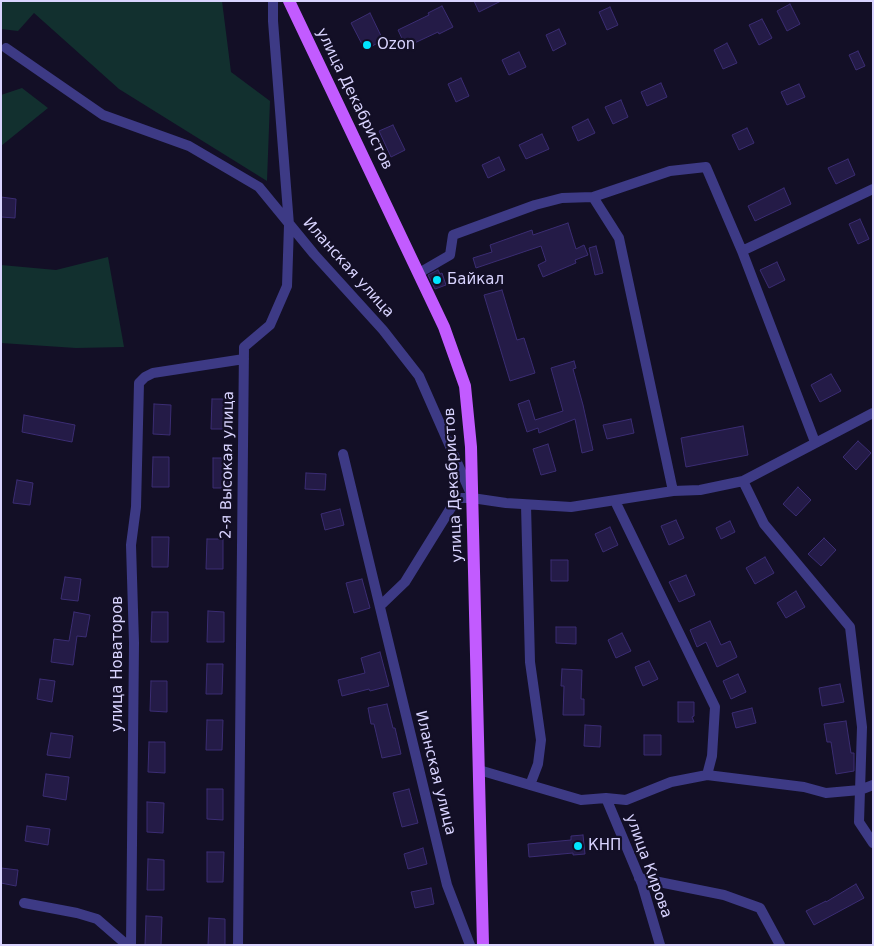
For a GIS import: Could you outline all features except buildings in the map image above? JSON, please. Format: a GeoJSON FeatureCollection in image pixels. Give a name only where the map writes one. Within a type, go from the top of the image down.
{"type":"FeatureCollection","features":[{"type":"Feature","properties":{"kind":"main road","name":"улица Декабристов"},"geometry":{"type":"LineString","coordinates":[[289,1],[444,327],[465,386],[471,447],[483,945]]}},
{"type":"Feature","properties":{"kind":"street","name":"2-я Высокая улица"},"geometry":{"type":"LineString","coordinates":[[238,945],[244,347],[270,325],[287,286],[289,225],[273,1]]}},
{"type":"Feature","properties":{"kind":"street","name":"Иланская улица"},"geometry":{"type":"LineString","coordinates":[[6,48],[103,115],[188,146],[259,186],[289,225],[383,330],[420,376],[472,498]]}},
{"type":"Feature","properties":{"kind":"street"},"geometry":{"type":"LineString","coordinates":[[418,273],[450,255],[453,235],[535,205],[562,198],[593,197],[670,171],[706,167],[742,251],[815,442]]}},
{"type":"Feature","properties":{"kind":"street"},"geometry":{"type":"LineString","coordinates":[[742,251],[873,189]]}},
{"type":"Feature","properties":{"kind":"street"},"geometry":{"type":"LineString","coordinates":[[593,197],[620,238],[673,491]]}},
{"type":"Feature","properties":{"kind":"street","name":"улица Новаторов"},"geometry":{"type":"LineString","coordinates":[[131,945],[134,643],[131,545],[136,507],[140,383],[145,377],[153,373],[244,359]]}},
{"type":"Feature","properties":{"kind":"street"},"geometry":{"type":"LineString","coordinates":[[380,606],[405,582],[457,498],[472,498],[506,504],[571,507],[673,491],[700,490],[743,481],[815,442],[872,416]]}},
{"type":"Feature","properties":{"kind":"street","name":"Иланская улица"},"geometry":{"type":"LineString","coordinates":[[343,454],[447,885],[470,945]]}},
{"type":"Feature","properties":{"kind":"street"},"geometry":{"type":"LineString","coordinates":[[743,481],[764,524],[850,627],[862,727],[859,822],[873,843]]}},
{"type":"Feature","properties":{"kind":"street"},"geometry":{"type":"LineString","coordinates":[[615,501],[714,707],[712,756],[707,775]]}},
{"type":"Feature","properties":{"kind":"street"},"geometry":{"type":"LineString","coordinates":[[526,505],[530,662],[541,740],[538,764],[530,785]]}},
{"type":"Feature","properties":{"kind":"street"},"geometry":{"type":"LineString","coordinates":[[479,770],[581,800],[606,798],[626,800],[671,782],[707,775],[804,787],[826,793],[860,790],[873,785]]}},
{"type":"Feature","properties":{"kind":"street","name":"улица Кирова"},"geometry":{"type":"LineString","coordinates":[[606,798],[639,878],[660,945]]}},
{"type":"Feature","properties":{"kind":"street"},"geometry":{"type":"LineString","coordinates":[[639,878],[724,895],[760,908],[780,945]]}},
{"type":"Feature","properties":{"kind":"street"},"geometry":{"type":"LineString","coordinates":[[24,903],[77,913],[97,919],[127,945]]}},
{"type":"Feature","properties":{"kind":"green space"},"geometry":{"type":"Polygon","coordinates":[[[1,1],[222,1],[231,72],[270,101],[267,181],[119,89],[34,13],[18,31],[1,29],[1,1]]]}},
{"type":"Feature","properties":{"kind":"green space"},"geometry":{"type":"Polygon","coordinates":[[[22,88],[48,108],[1,146],[1,95],[22,88]]]}},
{"type":"Feature","properties":{"kind":"green space"},"geometry":{"type":"Polygon","coordinates":[[[108,257],[124,347],[76,348],[1,343],[1,265],[56,270],[108,257]]]}},
{"type":"Feature","properties":{"kind":"place","name":"Ozon"},"geometry":{"type":"Point","coordinates":[367,45]}},
{"type":"Feature","properties":{"kind":"place","name":"Байкал"},"geometry":{"type":"Point","coordinates":[437,280]}},
{"type":"Feature","properties":{"kind":"place","name":"КНП"},"geometry":{"type":"Point","coordinates":[578,846]}}]}
